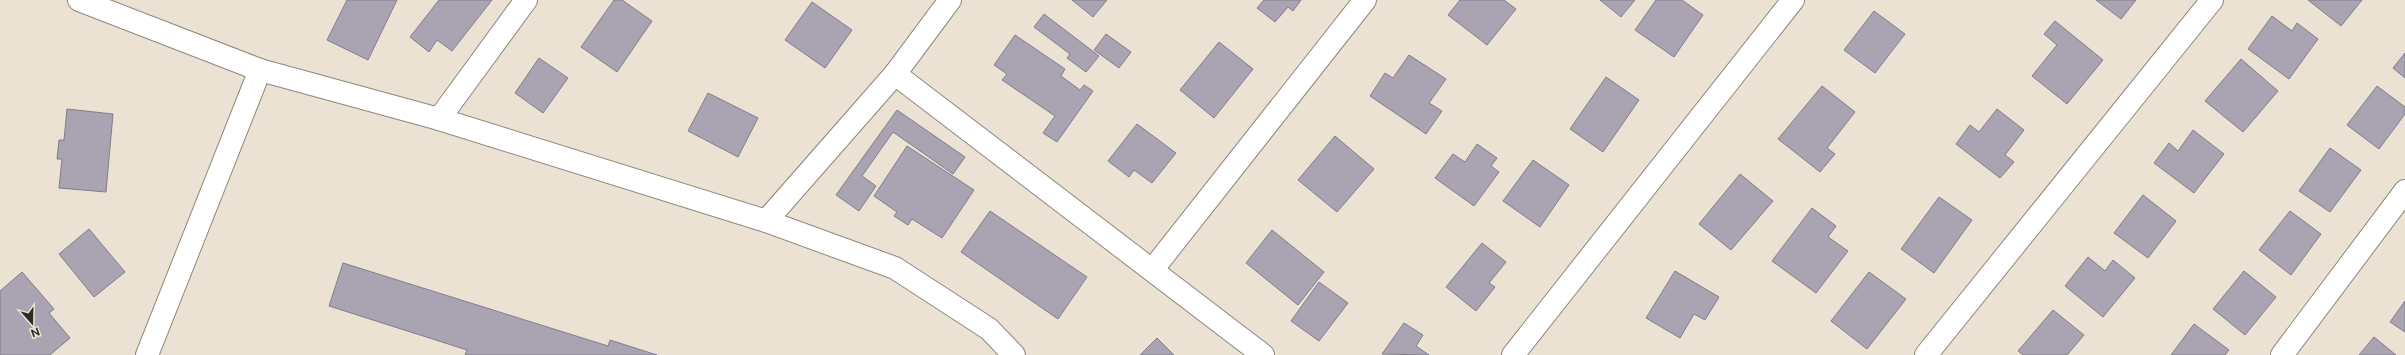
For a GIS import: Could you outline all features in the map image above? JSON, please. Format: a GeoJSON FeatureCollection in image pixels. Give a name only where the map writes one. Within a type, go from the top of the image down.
{"type":"FeatureCollection","features":[{"type":"Feature","properties":{"kind":"street"},"geometry":{"type":"LineString","coordinates":[[79,0],[260,70],[439,119],[766,221],[895,268],[989,329],[1014,355]]}},
{"type":"Feature","properties":{"kind":"street"},"geometry":{"type":"LineString","coordinates":[[439,119],[526,0]]}},
{"type":"Feature","properties":{"kind":"street"},"geometry":{"type":"LineString","coordinates":[[766,221],[895,74],[950,0]]}},
{"type":"Feature","properties":{"kind":"street"},"geometry":{"type":"LineString","coordinates":[[1153,269],[1365,0]]}},
{"type":"Feature","properties":{"kind":"street"},"geometry":{"type":"LineString","coordinates":[[1513,355],[1793,0]]}},
{"type":"Feature","properties":{"kind":"street"},"geometry":{"type":"LineString","coordinates":[[1926,355],[2212,0]]}},
{"type":"Feature","properties":{"kind":"street"},"geometry":{"type":"LineString","coordinates":[[148,355],[260,70]]}},
{"type":"Feature","properties":{"kind":"street"},"geometry":{"type":"LineString","coordinates":[[895,74],[1153,269],[1263,355]]}},
{"type":"Feature","properties":{"kind":"street"},"geometry":{"type":"LineString","coordinates":[[2282,355],[2405,191]]}},
{"type":"Feature","properties":{"kind":"building"},"geometry":{"type":"Polygon","coordinates":[[[347,0],[397,0],[368,60],[327,40],[347,0]]]}},
{"type":"Feature","properties":{"kind":"building"},"geometry":{"type":"Polygon","coordinates":[[[439,0],[492,0],[452,51],[437,40],[429,52],[410,37],[439,0]]]}},
{"type":"Feature","properties":{"kind":"building"},"geometry":{"type":"Polygon","coordinates":[[[614,0],[622,0],[652,21],[617,72],[581,47],[614,0]]]}},
{"type":"Feature","properties":{"kind":"building"},"geometry":{"type":"Polygon","coordinates":[[[1072,0],[1107,0],[1093,17],[1072,0]]]}},
{"type":"Feature","properties":{"kind":"building"},"geometry":{"type":"Polygon","coordinates":[[[1264,0],[1301,0],[1293,11],[1288,7],[1275,22],[1257,8],[1264,0]]]}},
{"type":"Feature","properties":{"kind":"building"},"geometry":{"type":"Polygon","coordinates":[[[1460,0],[1504,0],[1516,9],[1487,45],[1448,15],[1460,0]]]}},
{"type":"Feature","properties":{"kind":"building"},"geometry":{"type":"Polygon","coordinates":[[[1600,0],[1635,0],[1621,17],[1600,0]]]}},
{"type":"Feature","properties":{"kind":"building"},"geometry":{"type":"Polygon","coordinates":[[[1656,0],[1682,0],[1703,15],[1674,57],[1635,30],[1656,0]]]}},
{"type":"Feature","properties":{"kind":"building"},"geometry":{"type":"Polygon","coordinates":[[[2096,0],[2136,0],[2121,19],[2096,0]]]}},
{"type":"Feature","properties":{"kind":"building"},"geometry":{"type":"Polygon","coordinates":[[[2308,0],[2362,0],[2341,26],[2308,0]]]}},
{"type":"Feature","properties":{"kind":"building"},"geometry":{"type":"Polygon","coordinates":[[[812,2],[852,30],[825,68],[785,40],[812,2]]]}},
{"type":"Feature","properties":{"kind":"building"},"geometry":{"type":"Polygon","coordinates":[[[1874,11],[1905,34],[1875,73],[1844,50],[1874,11]]]}},
{"type":"Feature","properties":{"kind":"building"},"geometry":{"type":"Polygon","coordinates":[[[1044,14],[1099,56],[1086,72],[1067,58],[1070,54],[1034,27],[1044,14]]]}},
{"type":"Feature","properties":{"kind":"building"},"geometry":{"type":"Polygon","coordinates":[[[2272,16],[2292,31],[2297,23],[2318,39],[2289,79],[2248,49],[2272,16]]]}},
{"type":"Feature","properties":{"kind":"building"},"geometry":{"type":"Polygon","coordinates":[[[2055,21],[2103,60],[2067,104],[2032,76],[2057,45],[2044,34],[2055,21]]]}},
{"type":"Feature","properties":{"kind":"building"},"geometry":{"type":"Polygon","coordinates":[[[1106,34],[1131,52],[1119,68],[1094,50],[1106,34]]]}},
{"type":"Feature","properties":{"kind":"building"},"geometry":{"type":"Polygon","coordinates":[[[1015,35],[1065,69],[1061,76],[1080,90],[1084,85],[1093,91],[1057,142],[1043,133],[1055,116],[1002,80],[1007,74],[994,65],[1015,35]]]}},
{"type":"Feature","properties":{"kind":"building"},"geometry":{"type":"Polygon","coordinates":[[[1219,42],[1253,69],[1214,118],[1180,90],[1219,42]]]}},
{"type":"Feature","properties":{"kind":"building"},"geometry":{"type":"Polygon","coordinates":[[[2405,53],[2405,78],[2393,68],[2405,53]]]}},
{"type":"Feature","properties":{"kind":"building"},"geometry":{"type":"Polygon","coordinates":[[[1409,55],[1446,79],[1429,103],[1442,111],[1426,134],[1370,96],[1385,73],[1393,78],[1409,55]]]}},
{"type":"Feature","properties":{"kind":"building"},"geometry":{"type":"Polygon","coordinates":[[[539,58],[568,78],[543,113],[515,93],[539,58]]]}},
{"type":"Feature","properties":{"kind":"building"},"geometry":{"type":"Polygon","coordinates":[[[2241,59],[2278,91],[2243,132],[2205,101],[2241,59]]]}},
{"type":"Feature","properties":{"kind":"building"},"geometry":{"type":"Polygon","coordinates":[[[1606,77],[1639,100],[1603,152],[1570,129],[1606,77]]]}},
{"type":"Feature","properties":{"kind":"building"},"geometry":{"type":"Polygon","coordinates":[[[1822,86],[1855,112],[1827,148],[1835,154],[1820,172],[1778,139],[1822,86]]]}},
{"type":"Feature","properties":{"kind":"building"},"geometry":{"type":"Polygon","coordinates":[[[2377,86],[2405,107],[2405,114],[2379,149],[2347,125],[2377,86]]]}},
{"type":"Feature","properties":{"kind":"building"},"geometry":{"type":"Polygon","coordinates":[[[708,93],[758,118],[738,157],[688,131],[708,93]]]}},
{"type":"Feature","properties":{"kind":"building"},"geometry":{"type":"Polygon","coordinates":[[[67,109],[113,114],[106,192],[59,188],[62,159],[57,159],[59,140],[64,140],[67,109]]]}},
{"type":"Feature","properties":{"kind":"building"},"geometry":{"type":"Polygon","coordinates":[[[1997,109],[2024,130],[2005,155],[2014,162],[2000,178],[1956,144],[1970,125],[1979,132],[1997,109]]]}},
{"type":"Feature","properties":{"kind":"building"},"geometry":{"type":"Polygon","coordinates":[[[897,110],[965,157],[953,174],[893,132],[862,176],[876,186],[859,211],[836,195],[897,110]]]}},
{"type":"Feature","properties":{"kind":"building"},"geometry":{"type":"Polygon","coordinates":[[[1137,124],[1176,153],[1152,183],[1134,170],[1129,177],[1108,161],[1137,124]]]}},
{"type":"Feature","properties":{"kind":"building"},"geometry":{"type":"Polygon","coordinates":[[[2193,130],[2224,154],[2194,193],[2154,163],[2169,143],[2178,151],[2193,130]]]}},
{"type":"Feature","properties":{"kind":"building"},"geometry":{"type":"Polygon","coordinates":[[[1335,136],[1374,169],[1337,212],[1298,180],[1335,136]]]}},
{"type":"Feature","properties":{"kind":"building"},"geometry":{"type":"Polygon","coordinates":[[[1477,144],[1497,158],[1491,166],[1499,172],[1474,206],[1435,178],[1453,154],[1465,162],[1477,144]]]}},
{"type":"Feature","properties":{"kind":"building"},"geometry":{"type":"Polygon","coordinates":[[[907,146],[974,190],[942,238],[912,219],[908,225],[894,216],[897,212],[874,196],[907,146]]]}},
{"type":"Feature","properties":{"kind":"building"},"geometry":{"type":"Polygon","coordinates":[[[2330,148],[2361,170],[2330,212],[2299,191],[2330,148]]]}},
{"type":"Feature","properties":{"kind":"building"},"geometry":{"type":"Polygon","coordinates":[[[1533,160],[1569,185],[1540,227],[1503,201],[1533,160]]]}},
{"type":"Feature","properties":{"kind":"building"},"geometry":{"type":"Polygon","coordinates":[[[1740,174],[1773,201],[1731,250],[1699,224],[1740,174]]]}},
{"type":"Feature","properties":{"kind":"building"},"geometry":{"type":"Polygon","coordinates":[[[2143,195],[2176,221],[2148,258],[2114,233],[2143,195]]]}},
{"type":"Feature","properties":{"kind":"building"},"geometry":{"type":"Polygon","coordinates":[[[1939,197],[1972,220],[1934,273],[1901,249],[1939,197]]]}},
{"type":"Feature","properties":{"kind":"building"},"geometry":{"type":"Polygon","coordinates":[[[1812,208],[1836,226],[1828,237],[1848,251],[1816,293],[1772,261],[1812,208]]]}},
{"type":"Feature","properties":{"kind":"building"},"geometry":{"type":"Polygon","coordinates":[[[990,211],[1087,277],[1058,319],[961,252],[990,211]]]}},
{"type":"Feature","properties":{"kind":"building"},"geometry":{"type":"Polygon","coordinates":[[[2290,211],[2321,234],[2291,275],[2259,250],[2290,211]]]}},
{"type":"Feature","properties":{"kind":"building"},"geometry":{"type":"Polygon","coordinates":[[[89,229],[125,272],[94,297],[59,254],[89,229]]]}},
{"type":"Feature","properties":{"kind":"building"},"geometry":{"type":"Polygon","coordinates":[[[1272,230],[1324,272],[1298,305],[1246,263],[1272,230]]]}},
{"type":"Feature","properties":{"kind":"building"},"geometry":{"type":"Polygon","coordinates":[[[1482,243],[1506,262],[1489,283],[1495,287],[1476,311],[1446,287],[1482,243]]]}},
{"type":"Feature","properties":{"kind":"building"},"geometry":{"type":"Polygon","coordinates":[[[2088,257],[2105,271],[2113,260],[2135,278],[2103,317],[2065,286],[2088,257]]]}},
{"type":"Feature","properties":{"kind":"building"},"geometry":{"type":"Polygon","coordinates":[[[343,263],[608,346],[610,340],[657,355],[465,355],[467,350],[329,306],[343,263]]]}},
{"type":"Feature","properties":{"kind":"building"},"geometry":{"type":"Polygon","coordinates":[[[1675,271],[1719,297],[1705,320],[1694,314],[1680,338],[1646,318],[1675,271]]]}},
{"type":"Feature","properties":{"kind":"building"},"geometry":{"type":"Polygon","coordinates":[[[2244,271],[2276,297],[2245,335],[2213,309],[2244,271]]]}},
{"type":"Feature","properties":{"kind":"building"},"geometry":{"type":"Polygon","coordinates":[[[22,272],[54,309],[49,313],[70,338],[50,355],[0,355],[0,291],[22,272]]]}},
{"type":"Feature","properties":{"kind":"building"},"geometry":{"type":"Polygon","coordinates":[[[1869,272],[1906,299],[1867,349],[1831,321],[1869,272]]]}},
{"type":"Feature","properties":{"kind":"building"},"geometry":{"type":"Polygon","coordinates":[[[1319,282],[1348,303],[1319,341],[1291,321],[1319,282]]]}},
{"type":"Feature","properties":{"kind":"building"},"geometry":{"type":"Polygon","coordinates":[[[2405,301],[2405,332],[2390,322],[2405,301]]]}},
{"type":"Feature","properties":{"kind":"building"},"geometry":{"type":"Polygon","coordinates":[[[2053,310],[2084,335],[2067,355],[2023,355],[2018,351],[2053,310]]]}},
{"type":"Feature","properties":{"kind":"building"},"geometry":{"type":"Polygon","coordinates":[[[1404,323],[1423,335],[1416,346],[1429,355],[1382,354],[1404,323]]]}},
{"type":"Feature","properties":{"kind":"building"},"geometry":{"type":"Polygon","coordinates":[[[2194,324],[2229,350],[2225,355],[2171,355],[2194,324]]]}},
{"type":"Feature","properties":{"kind":"building"},"geometry":{"type":"Polygon","coordinates":[[[2374,337],[2396,355],[2359,355],[2374,337]]]}},
{"type":"Feature","properties":{"kind":"building"},"geometry":{"type":"Polygon","coordinates":[[[1157,338],[1174,355],[1140,355],[1157,338]]]}}]}
